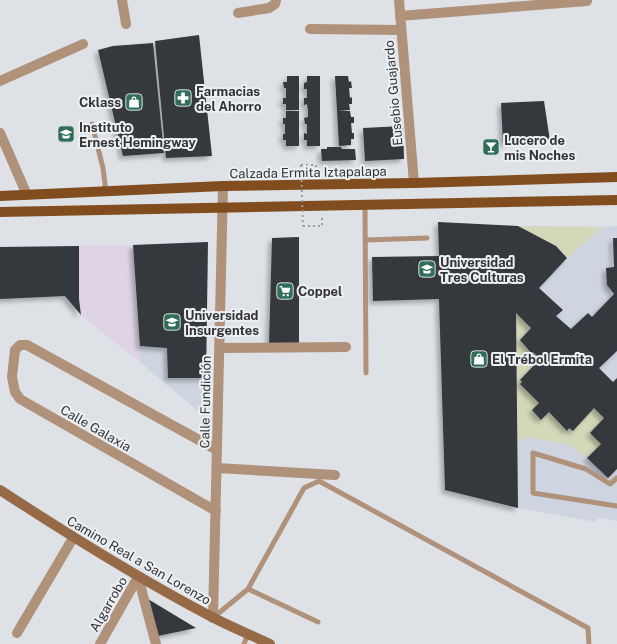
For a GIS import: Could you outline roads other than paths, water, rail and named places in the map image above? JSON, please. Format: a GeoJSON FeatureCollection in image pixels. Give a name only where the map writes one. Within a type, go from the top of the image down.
{"type":"FeatureCollection","features":[{"type":"Feature","properties":{"kind":"main road","name":"Calzada Ermita Iztapalapa"},"geometry":{"type":"LineString","coordinates":[[0,196],[223,186],[414,183],[617,177]]}},
{"type":"Feature","properties":{"kind":"main road"},"geometry":{"type":"LineString","coordinates":[[0,212],[617,200]]}},
{"type":"Feature","properties":{"kind":"main road","name":"Camino Real a San Lorenzo"},"geometry":{"type":"LineString","coordinates":[[0,490],[73,538],[138,577],[213,618],[270,644]]}},
{"type":"Feature","properties":{"kind":"street"},"geometry":{"type":"LineString","coordinates":[[122,0],[126,24]]}},
{"type":"Feature","properties":{"kind":"street"},"geometry":{"type":"LineString","coordinates":[[238,13],[269,8],[275,4],[276,0]]}},
{"type":"Feature","properties":{"kind":"street","name":"Eusebio Guajardo"},"geometry":{"type":"LineString","coordinates":[[399,0],[414,183]]}},
{"type":"Feature","properties":{"kind":"street"},"geometry":{"type":"LineString","coordinates":[[400,16],[587,1]]}},
{"type":"Feature","properties":{"kind":"street"},"geometry":{"type":"LineString","coordinates":[[310,29],[401,30]]}},
{"type":"Feature","properties":{"kind":"street"},"geometry":{"type":"LineString","coordinates":[[0,81],[83,44]]}},
{"type":"Feature","properties":{"kind":"street"},"geometry":{"type":"LineString","coordinates":[[0,133],[27,195]]}},
{"type":"Feature","properties":{"kind":"street","name":"Calle Fundición"},"geometry":{"type":"LineString","coordinates":[[213,618],[223,186]]}},
{"type":"Feature","properties":{"kind":"street","name":"Calle Galaxia"},"geometry":{"type":"LineString","coordinates":[[216,511],[20,399],[15,392],[12,377],[15,350],[20,345],[27,345],[217,450]]}},
{"type":"Feature","properties":{"kind":"street"},"geometry":{"type":"LineString","coordinates":[[219,348],[346,347]]}},
{"type":"Feature","properties":{"kind":"street"},"geometry":{"type":"LineString","coordinates":[[217,468],[335,475]]}},
{"type":"Feature","properties":{"kind":"street"},"geometry":{"type":"LineString","coordinates":[[17,633],[73,538]]}},
{"type":"Feature","properties":{"kind":"street"},"geometry":{"type":"LineString","coordinates":[[138,577],[156,644]]}},
{"type":"Feature","properties":{"kind":"street","name":"Algarrobo"},"geometry":{"type":"LineString","coordinates":[[100,644],[138,577]]}},
{"type":"Feature","properties":{"kind":"lane"},"geometry":{"type":"LineString","coordinates":[[92,124],[103,168],[106,192]]}},
{"type":"Feature","properties":{"kind":"lane"},"geometry":{"type":"LineString","coordinates":[[365,204],[366,373]]}},
{"type":"Feature","properties":{"kind":"lane"},"geometry":{"type":"LineString","coordinates":[[366,240],[427,238]]}},
{"type":"Feature","properties":{"kind":"lane"},"geometry":{"type":"LineString","coordinates":[[617,478],[610,484],[586,469],[533,452],[533,493],[617,506]]}},
{"type":"Feature","properties":{"kind":"lane"},"geometry":{"type":"LineString","coordinates":[[213,618],[248,589],[304,488],[319,481],[588,628],[589,644]]}},
{"type":"Feature","properties":{"kind":"lane"},"geometry":{"type":"LineString","coordinates":[[248,589],[318,622]]}},
{"type":"Feature","properties":{"kind":"lane"},"geometry":{"type":"LineString","coordinates":[[244,644],[248,634]]}},
{"type":"Feature","properties":{"kind":"place","name":"Farmacias del Ahorro"},"geometry":{"type":"Point","coordinates":[183,98]}},
{"type":"Feature","properties":{"kind":"place","name":"Cklass"},"geometry":{"type":"Point","coordinates":[134,102]}},
{"type":"Feature","properties":{"kind":"place","name":"Instituto Ernest Hemingway"},"geometry":{"type":"Point","coordinates":[66,134]}},
{"type":"Feature","properties":{"kind":"place","name":"Lucero de mis Noches"},"geometry":{"type":"Point","coordinates":[491,147]}},
{"type":"Feature","properties":{"kind":"place","name":"Universidad Tres Culturas"},"geometry":{"type":"Point","coordinates":[427,269]}},
{"type":"Feature","properties":{"kind":"place","name":"Coppel"},"geometry":{"type":"Point","coordinates":[285,291]}},
{"type":"Feature","properties":{"kind":"place","name":"Universidad Insurgentes"},"geometry":{"type":"Point","coordinates":[172,322]}},
{"type":"Feature","properties":{"kind":"place","name":"El Trébol Ermita"},"geometry":{"type":"Point","coordinates":[479,359]}}]}
